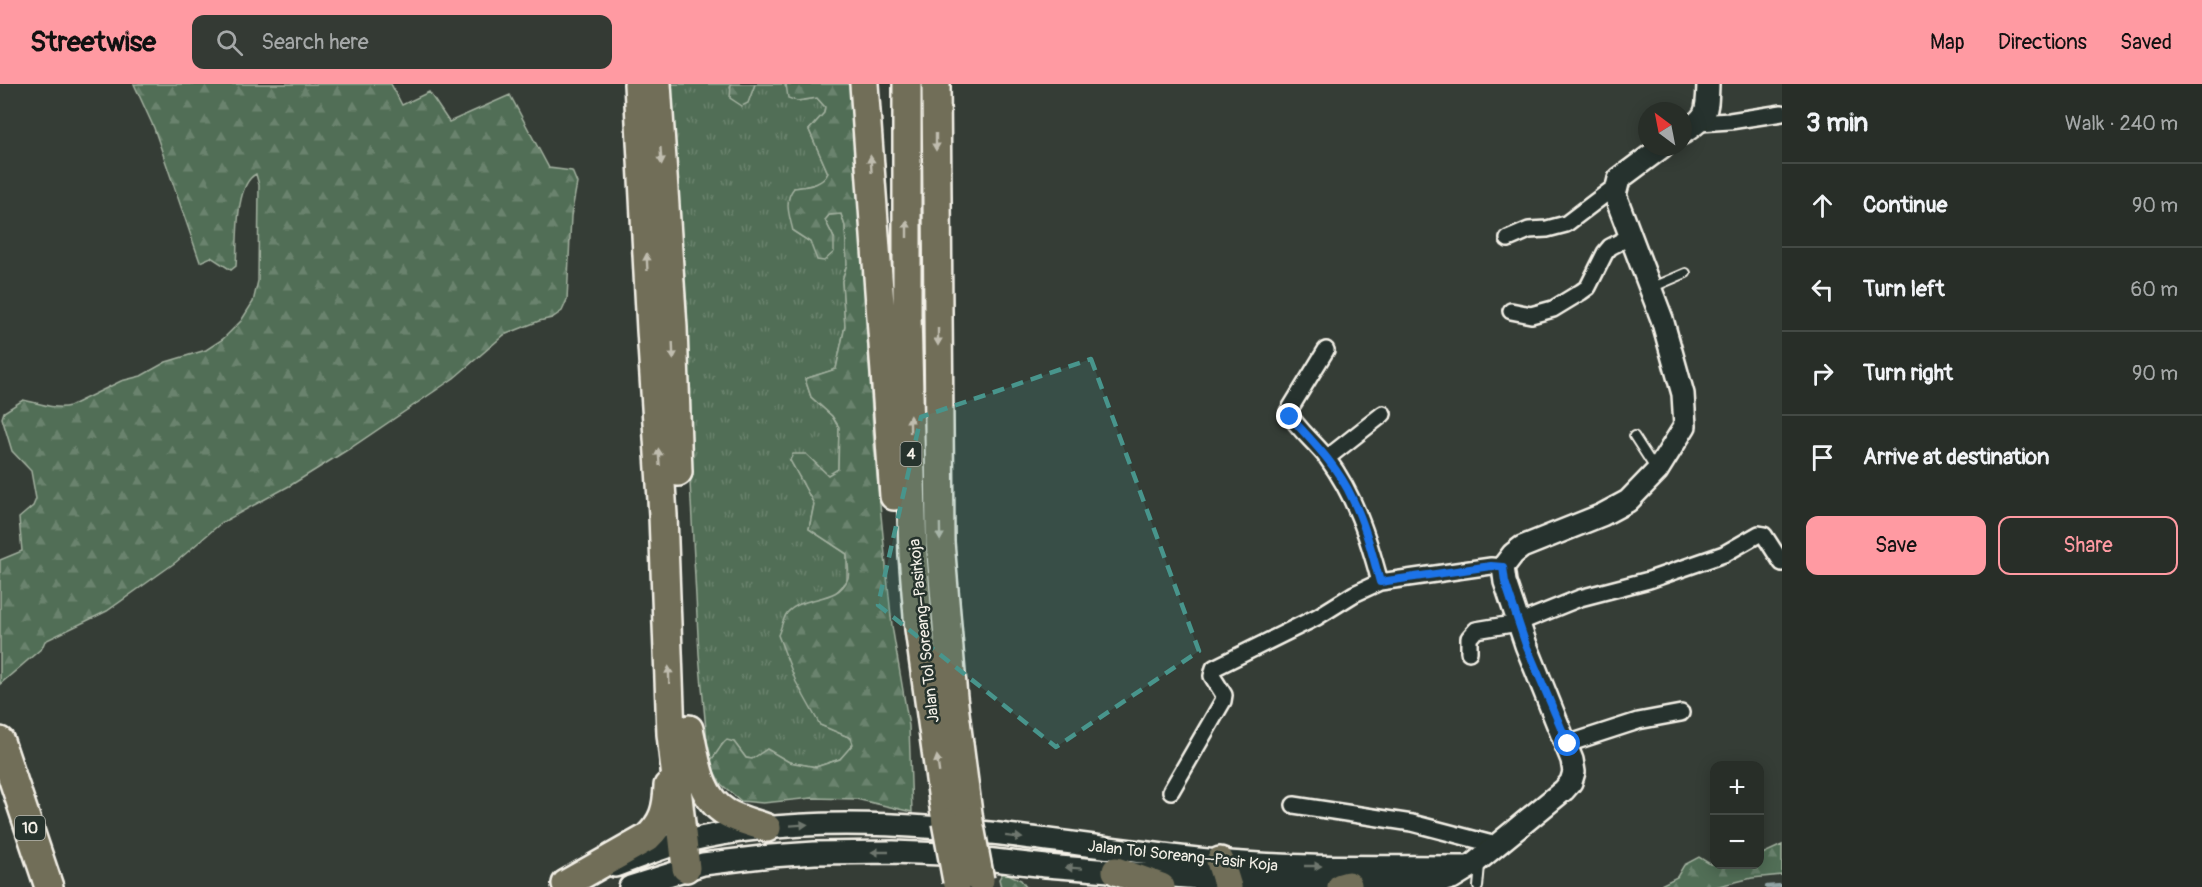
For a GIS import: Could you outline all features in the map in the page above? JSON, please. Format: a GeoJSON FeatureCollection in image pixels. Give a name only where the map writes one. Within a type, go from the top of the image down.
{"type":"FeatureCollection","features":[{"type":"Feature","properties":{"kind":"highway"},"geometry":{"type":"LineString","coordinates":[[638,84],[663,515],[680,732],[693,854]]}},
{"type":"Feature","properties":{"kind":"highway"},"geometry":{"type":"LineString","coordinates":[[563,885],[646,838],[654,831],[667,807],[680,732],[672,328],[657,84]]}},
{"type":"Feature","properties":{"kind":"highway"},"geometry":{"type":"LineString","coordinates":[[864,84],[894,498],[913,555]]}},
{"type":"Feature","properties":{"kind":"highway","name":"Jalan Tol Soreang–Pasirkoja"},"geometry":{"type":"LineString","coordinates":[[907,84],[907,314],[913,555],[919,629],[969,884]]}},
{"type":"Feature","properties":{"kind":"highway","name":"Jalan Tol Soreang–Pasirkoja"},"geometry":{"type":"LineString","coordinates":[[936,84],[940,542],[953,697],[957,822]]}},
{"type":"Feature","properties":{"kind":"highway"},"geometry":{"type":"LineString","coordinates":[[680,732],[711,801],[729,814],[767,828]]}},
{"type":"Feature","properties":{"kind":"highway","name":"10"},"geometry":{"type":"LineString","coordinates":[[4,754],[49,887]]}},
{"type":"Feature","properties":{"kind":"highway"},"geometry":{"type":"LineString","coordinates":[[1116,871],[1161,887]]}},
{"type":"Feature","properties":{"kind":"street"},"geometry":{"type":"LineString","coordinates":[[1692,127],[1707,111],[1708,84]]}},
{"type":"Feature","properties":{"kind":"street"},"geometry":{"type":"LineString","coordinates":[[1692,128],[1782,113]]}},
{"type":"Feature","properties":{"kind":"street"},"geometry":{"type":"LineString","coordinates":[[1503,567],[1522,547],[1602,515],[1628,501],[1657,471],[1684,426],[1683,394],[1662,319],[1615,195],[1619,179],[1649,156]]}},
{"type":"Feature","properties":{"kind":"street"},"geometry":{"type":"LineString","coordinates":[[1508,239],[1529,230],[1553,228],[1566,224],[1616,186]]}},
{"type":"Feature","properties":{"kind":"street"},"geometry":{"type":"LineString","coordinates":[[1511,311],[1530,315],[1542,312],[1553,309],[1578,294],[1588,286],[1610,247],[1631,236]]}},
{"type":"Feature","properties":{"kind":"street"},"geometry":{"type":"LineString","coordinates":[[1326,350],[1288,412],[1327,458],[1352,497],[1367,535],[1380,582]]}},
{"type":"Feature","properties":{"kind":"street"},"geometry":{"type":"LineString","coordinates":[[1327,458],[1383,414]]}},
{"type":"Feature","properties":{"kind":"street"},"geometry":{"type":"LineString","coordinates":[[1469,652],[1468,638],[1476,630],[1518,623],[1580,598],[1649,580],[1724,554],[1759,534],[1764,535],[1768,540],[1782,563]]}},
{"type":"Feature","properties":{"kind":"street"},"geometry":{"type":"LineString","coordinates":[[1171,791],[1223,701],[1224,695],[1212,676],[1214,668],[1317,617],[1354,594],[1380,582],[1491,566],[1503,567]]}},
{"type":"Feature","properties":{"kind":"street"},"geometry":{"type":"LineString","coordinates":[[1478,877],[1496,844],[1564,790],[1571,782],[1574,772],[1568,744],[1518,623],[1503,567]]}},
{"type":"Feature","properties":{"kind":"street"},"geometry":{"type":"LineString","coordinates":[[1568,744],[1638,721],[1681,713]]}},
{"type":"Feature","properties":{"kind":"street"},"geometry":{"type":"LineString","coordinates":[[1294,805],[1412,824],[1496,844]]}},
{"type":"Feature","properties":{"kind":"street","name":"Jalan Tol Soreang–Pasir Koja"},"geometry":{"type":"LineString","coordinates":[[563,885],[693,854],[767,828],[816,824],[937,829],[1230,876],[1304,866],[1478,877]]}},
{"type":"Feature","properties":{"kind":"street","name":"Jalan Tol Soreang–Pasir Koja"},"geometry":{"type":"LineString","coordinates":[[630,887],[693,854],[771,856],[815,852],[942,854],[1046,866],[1230,876],[1345,886],[1431,884],[1452,879],[1478,877]]}},
{"type":"Feature","properties":{"kind":"lane"},"geometry":{"type":"LineString","coordinates":[[1650,288],[1686,273]]}},
{"type":"Feature","properties":{"kind":"lane"},"geometry":{"type":"LineString","coordinates":[[1634,436],[1657,471]]}},
{"type":"Feature","properties":{"kind":"highlighted area"},"geometry":{"type":"Polygon","coordinates":[[[1091,359],[1199,651],[1056,747],[878,605],[921,417],[1091,359]]]}},
{"type":"Feature","properties":{"kind":"green space"},"geometry":{"type":"Polygon","coordinates":[[[134,84],[391,84],[402,105],[429,92],[449,122],[510,95],[549,168],[572,171],[577,183],[571,216],[567,300],[562,311],[552,318],[504,335],[454,378],[352,447],[291,485],[221,523],[176,562],[107,611],[45,641],[42,648],[0,684],[0,560],[22,551],[19,518],[33,506],[36,499],[31,471],[12,451],[2,418],[4,412],[23,400],[52,407],[70,406],[121,381],[141,376],[166,362],[206,350],[223,339],[241,321],[253,302],[258,281],[259,185],[256,174],[249,180],[244,190],[238,215],[236,266],[231,270],[211,257],[200,262],[154,128],[134,84]]]}},
{"type":"Feature","properties":{"kind":"green space"},"geometry":{"type":"Polygon","coordinates":[[[665,84],[731,84],[730,88],[748,102],[755,84],[786,84],[785,86],[797,101],[817,98],[825,107],[824,113],[809,130],[828,173],[818,183],[794,188],[793,231],[810,242],[834,238],[825,220],[829,215],[841,214],[845,226],[847,264],[842,281],[845,326],[836,369],[805,379],[811,397],[832,416],[839,428],[838,470],[829,476],[790,460],[814,504],[809,529],[847,554],[847,581],[834,595],[800,604],[820,725],[851,738],[854,744],[840,759],[816,767],[789,762],[768,750],[752,759],[746,758],[734,742],[722,744],[718,754],[709,762],[699,654],[690,482],[687,306],[667,132],[665,84]]]}},
{"type":"Feature","properties":{"kind":"green space"},"geometry":{"type":"Polygon","coordinates":[[[731,84],[755,84],[748,103],[742,106],[730,98],[731,84]]]}},
{"type":"Feature","properties":{"kind":"green space"},"geometry":{"type":"Polygon","coordinates":[[[786,84],[852,84],[874,445],[892,626],[909,726],[912,812],[856,799],[812,798],[763,803],[741,801],[721,784],[709,762],[727,740],[734,742],[746,758],[752,759],[767,749],[789,762],[816,767],[840,759],[853,744],[851,738],[820,725],[796,682],[778,635],[787,613],[802,603],[837,592],[848,578],[849,572],[847,554],[809,529],[814,504],[790,460],[793,454],[806,454],[828,475],[838,469],[839,427],[832,416],[811,397],[805,379],[836,369],[845,326],[842,281],[847,264],[845,226],[841,214],[829,215],[825,220],[834,238],[834,252],[824,261],[817,260],[810,242],[793,231],[788,204],[794,188],[818,183],[828,173],[809,130],[824,113],[825,107],[817,98],[797,101],[788,98],[786,84]]]}},
{"type":"Feature","properties":{"kind":"green space"},"geometry":{"type":"Polygon","coordinates":[[[1782,845],[1782,875],[1752,878],[1715,887],[1657,887],[1677,877],[1684,865],[1699,857],[1710,864],[1710,869],[1764,869],[1764,853],[1782,845]]]}},
{"type":"Feature","properties":{"kind":"green space"},"geometry":{"type":"Polygon","coordinates":[[[1006,873],[1021,880],[1026,887],[1001,887],[999,879],[1002,874],[1006,873]]]}},
{"type":"Feature","properties":{"kind":"waterway"},"geometry":{"type":"LineString","coordinates":[[1767,887],[1782,886]]}},
{"type":"Feature","properties":{"kind":"route"},"geometry":{"type":"LineString","coordinates":[[1290,417],[1327,458],[1352,497],[1367,535],[1380,582],[1491,566],[1503,567],[1505,582],[1526,645],[1568,744]]}}]}
